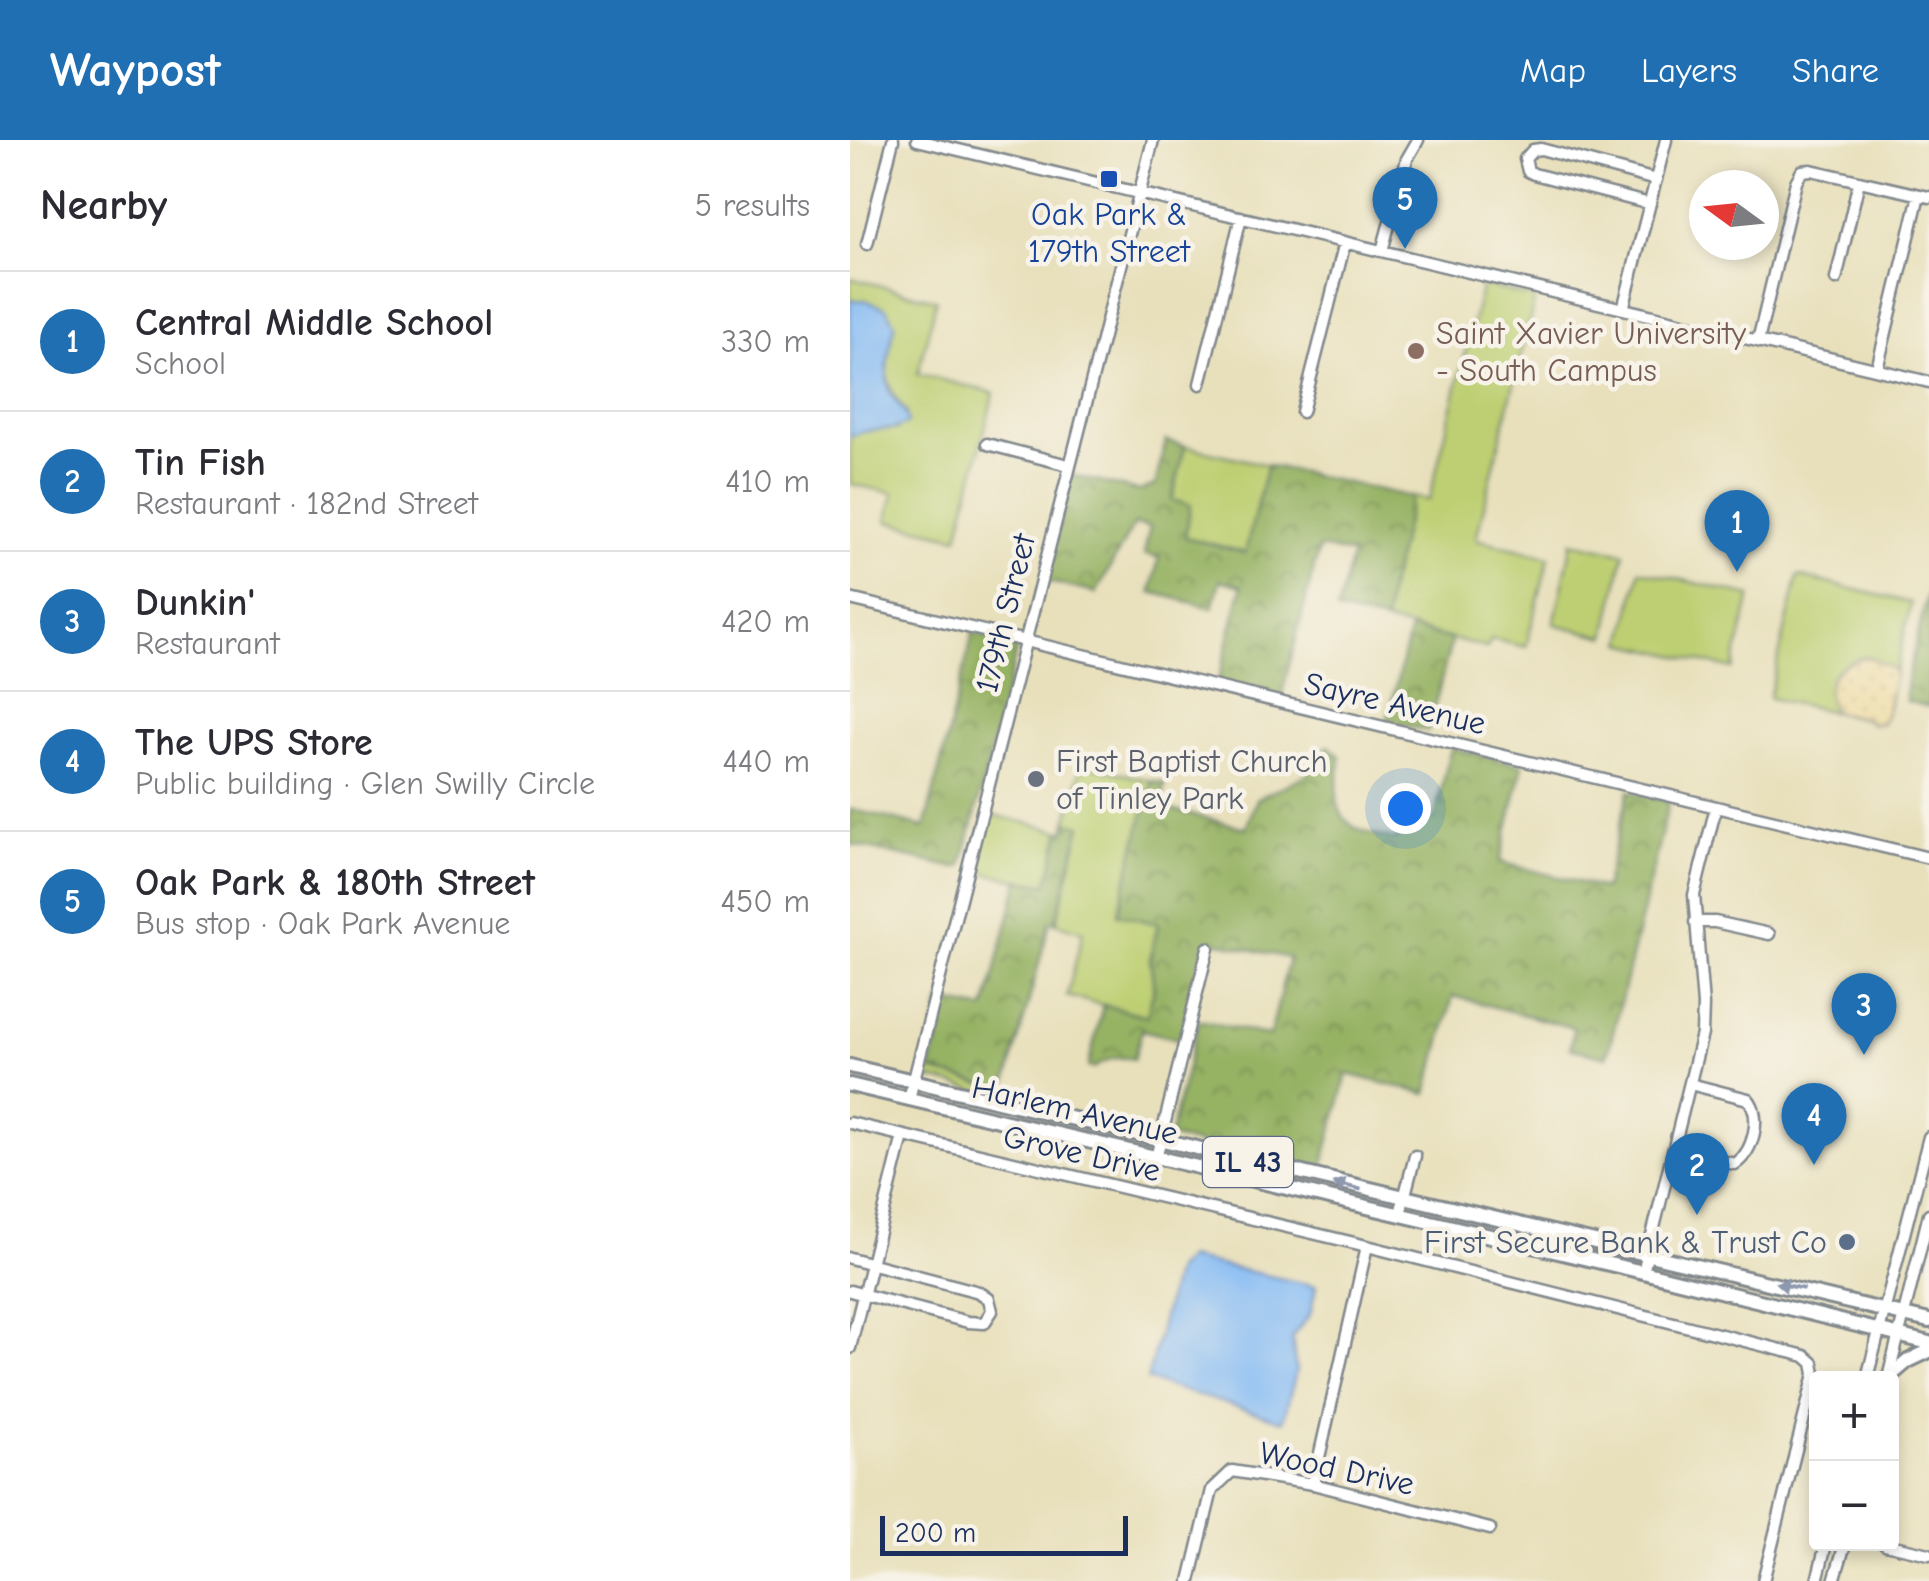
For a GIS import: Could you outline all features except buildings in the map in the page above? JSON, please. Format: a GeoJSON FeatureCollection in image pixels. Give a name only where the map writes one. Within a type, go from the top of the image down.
{"type":"FeatureCollection","features":[{"type":"Feature","properties":{"kind":"main road","name":"Harlem Avenue"},"geometry":{"type":"LineString","coordinates":[[850,1066],[1929,1321]]}},
{"type":"Feature","properties":{"kind":"main road","name":"Harlem Avenue"},"geometry":{"type":"LineString","coordinates":[[850,1085],[1929,1343]]}},
{"type":"Feature","properties":{"kind":"main road"},"geometry":{"type":"LineString","coordinates":[[1896,1371],[1929,1351]]}},
{"type":"Feature","properties":{"kind":"street"},"geometry":{"type":"LineString","coordinates":[[867,244],[893,140]]}},
{"type":"Feature","properties":{"kind":"street"},"geometry":{"type":"LineString","coordinates":[[917,140],[1929,382]]}},
{"type":"Feature","properties":{"kind":"street","name":"179th Street"},"geometry":{"type":"LineString","coordinates":[[908,1099],[1152,140]]}},
{"type":"Feature","properties":{"kind":"street"},"geometry":{"type":"LineString","coordinates":[[1382,251],[1407,158],[1418,140]]}},
{"type":"Feature","properties":{"kind":"street"},"geometry":{"type":"LineString","coordinates":[[1624,309],[1666,140]]}},
{"type":"Feature","properties":{"kind":"street"},"geometry":{"type":"LineString","coordinates":[[1650,204],[1534,174],[1528,171],[1525,159],[1532,150],[1541,149],[1656,180]]}},
{"type":"Feature","properties":{"kind":"street"},"geometry":{"type":"LineString","coordinates":[[1758,341],[1802,171],[1924,196],[1877,369]]}},
{"type":"Feature","properties":{"kind":"street"},"geometry":{"type":"LineString","coordinates":[[1836,280],[1859,181]]}},
{"type":"Feature","properties":{"kind":"street"},"geometry":{"type":"LineString","coordinates":[[1200,384],[1241,218]]}},
{"type":"Feature","properties":{"kind":"street"},"geometry":{"type":"LineString","coordinates":[[1302,412],[1344,242]]}},
{"type":"Feature","properties":{"kind":"street"},"geometry":{"type":"LineString","coordinates":[[987,444],[1068,465]]}},
{"type":"Feature","properties":{"kind":"street","name":"Sayre Avenue"},"geometry":{"type":"LineString","coordinates":[[850,599],[1929,858]]}},
{"type":"Feature","properties":{"kind":"street"},"geometry":{"type":"LineString","coordinates":[[1643,1272],[1702,1034],[1694,896],[1716,807]]}},
{"type":"Feature","properties":{"kind":"street"},"geometry":{"type":"LineString","coordinates":[[1694,922],[1715,922],[1769,934]]}},
{"type":"Feature","properties":{"kind":"street"},"geometry":{"type":"LineString","coordinates":[[1156,1158],[1208,948]]}},
{"type":"Feature","properties":{"kind":"street"},"geometry":{"type":"LineString","coordinates":[[1673,1150],[1736,1164],[1746,1155],[1756,1118],[1754,1105],[1748,1099],[1690,1084]]}},
{"type":"Feature","properties":{"kind":"street","name":"Grove Drive"},"geometry":{"type":"LineString","coordinates":[[850,1123],[1368,1246],[1805,1356],[1813,1363],[1815,1374],[1763,1581]]}},
{"type":"Feature","properties":{"kind":"street"},"geometry":{"type":"LineString","coordinates":[[850,1348],[904,1136]]}},
{"type":"Feature","properties":{"kind":"street"},"geometry":{"type":"LineString","coordinates":[[1869,1371],[1929,1136]]}},
{"type":"Feature","properties":{"kind":"street"},"geometry":{"type":"LineString","coordinates":[[1400,1214],[1415,1156]]}},
{"type":"Feature","properties":{"kind":"street"},"geometry":{"type":"LineString","coordinates":[[1890,1371],[1929,1214]]}},
{"type":"Feature","properties":{"kind":"street"},"geometry":{"type":"LineString","coordinates":[[1313,1484],[1368,1246]]}},
{"type":"Feature","properties":{"kind":"street"},"geometry":{"type":"LineString","coordinates":[[850,1258],[979,1292],[990,1299],[992,1311],[984,1323],[968,1322],[850,1291]]}},
{"type":"Feature","properties":{"kind":"street","name":"Wood Drive"},"geometry":{"type":"LineString","coordinates":[[1190,1581],[1212,1490],[1232,1471],[1313,1484],[1490,1530]]}},
{"type":"Feature","properties":{"kind":"street"},"geometry":{"type":"LineString","coordinates":[[1899,1547],[1929,1554]]}},
{"type":"Feature","properties":{"kind":"street"},"geometry":{"type":"LineString","coordinates":[[1816,1581],[1824,1551]]}},
{"type":"Feature","properties":{"kind":"street"},"geometry":{"type":"LineString","coordinates":[[1834,1581],[1843,1551]]}},
{"type":"Feature","properties":{"kind":"green space"},"geometry":{"type":"Polygon","coordinates":[[[850,278],[936,300],[918,374],[994,393],[958,537],[887,521],[894,493],[850,484],[850,437],[861,430],[898,429],[907,413],[892,391],[887,371],[895,324],[865,300],[850,301],[850,278]]]}},
{"type":"Feature","properties":{"kind":"green space"},"geometry":{"type":"Polygon","coordinates":[[[1482,285],[1535,298],[1476,539],[1549,557],[1526,647],[1491,639],[1487,648],[1385,622],[1412,497],[1429,500],[1482,285]]]}},
{"type":"Feature","properties":{"kind":"green space"},"geometry":{"type":"Polygon","coordinates":[[[1166,441],[1185,446],[1172,500],[1191,505],[1185,537],[1245,553],[1267,465],[1412,497],[1388,593],[1385,622],[1337,611],[1352,554],[1319,548],[1281,698],[1218,682],[1242,586],[1220,580],[1213,608],[1151,592],[1159,558],[1144,554],[1150,527],[1134,524],[1096,593],[1045,581],[1071,475],[1139,491],[1155,485],[1166,441]]]}},
{"type":"Feature","properties":{"kind":"green space"},"geometry":{"type":"Polygon","coordinates":[[[1185,446],[1267,465],[1246,553],[1185,537],[1172,501],[1185,446]]]}},
{"type":"Feature","properties":{"kind":"green space"},"geometry":{"type":"Polygon","coordinates":[[[1572,542],[1624,553],[1606,637],[1554,624],[1572,542]]]}},
{"type":"Feature","properties":{"kind":"green space"},"geometry":{"type":"Polygon","coordinates":[[[1640,570],[1751,596],[1733,669],[1623,643],[1640,570]]]}},
{"type":"Feature","properties":{"kind":"green space"},"geometry":{"type":"Polygon","coordinates":[[[1798,576],[1911,603],[1881,723],[1769,698],[1798,576]]]}},
{"type":"Feature","properties":{"kind":"green space"},"geometry":{"type":"Polygon","coordinates":[[[1929,587],[1929,707],[1906,701],[1906,685],[1929,587]]]}},
{"type":"Feature","properties":{"kind":"green space"},"geometry":{"type":"Polygon","coordinates":[[[1410,629],[1452,639],[1428,731],[1387,721],[1410,629]]]}},
{"type":"Feature","properties":{"kind":"green space"},"geometry":{"type":"Polygon","coordinates":[[[973,633],[1018,645],[962,866],[956,868],[850,844],[850,809],[925,827],[973,633]]]}},
{"type":"Feature","properties":{"kind":"green space"},"geometry":{"type":"Polygon","coordinates":[[[1329,746],[1340,756],[1338,805],[1347,821],[1362,831],[1397,840],[1404,812],[1434,820],[1451,748],[1523,765],[1500,862],[1604,889],[1629,791],[1669,802],[1607,1057],[1570,1048],[1574,1028],[1453,996],[1427,1094],[1347,1074],[1321,1174],[1169,1137],[1199,1020],[1270,1036],[1289,958],[1208,940],[1182,1040],[1142,1030],[1134,1059],[1113,1059],[1088,1067],[1103,1005],[1147,1016],[1154,988],[1150,959],[1158,924],[1118,914],[1152,781],[1165,784],[1160,807],[1246,828],[1257,799],[1306,775],[1318,754],[1329,746]]]}},
{"type":"Feature","properties":{"kind":"green space"},"geometry":{"type":"Polygon","coordinates":[[[1082,764],[1152,781],[1118,913],[1158,924],[1150,959],[1154,988],[1147,1016],[1067,996],[1083,932],[1056,923],[1081,826],[1067,822],[1082,764]]]}},
{"type":"Feature","properties":{"kind":"green space"},"geometry":{"type":"Polygon","coordinates":[[[985,813],[1061,831],[1047,886],[972,870],[985,813]]]}},
{"type":"Feature","properties":{"kind":"green space"},"geometry":{"type":"Polygon","coordinates":[[[1067,822],[1081,825],[1056,923],[1050,922],[1005,1090],[931,1071],[948,1002],[985,1010],[1019,880],[1047,885],[1067,822]]]}},
{"type":"Feature","properties":{"kind":"green space"},"geometry":{"type":"Polygon","coordinates":[[[941,1000],[948,1002],[931,1071],[1005,1090],[1004,1098],[924,1077],[941,1000]]]}},
{"type":"Feature","properties":{"kind":"sand"},"geometry":{"type":"Polygon","coordinates":[[[1869,657],[1893,669],[1895,674],[1881,723],[1872,724],[1834,712],[1829,701],[1834,674],[1849,663],[1869,657]]]}},
{"type":"Feature","properties":{"kind":"water"},"geometry":{"type":"Polygon","coordinates":[[[865,300],[886,308],[895,324],[887,381],[908,423],[850,437],[850,301],[865,300]]]}},
{"type":"Feature","properties":{"kind":"water"},"geometry":{"type":"Polygon","coordinates":[[[1187,1258],[1316,1286],[1310,1315],[1292,1337],[1296,1372],[1283,1421],[1147,1380],[1175,1270],[1187,1258]]]}},
{"type":"Feature","properties":{"kind":"place","name":"Oak Park & 179th Street"},"geometry":{"type":"Point","coordinates":[1109,179]}},
{"type":"Feature","properties":{"kind":"place","name":"Oak Park & 180th Street"},"geometry":{"type":"Point","coordinates":[1405,249]}},
{"type":"Feature","properties":{"kind":"place","name":"Saint Xavier University - South Campus"},"geometry":{"type":"Point","coordinates":[1416,351]}},
{"type":"Feature","properties":{"kind":"place","name":"Central Middle School"},"geometry":{"type":"Point","coordinates":[1737,572]}},
{"type":"Feature","properties":{"kind":"place","name":"First Baptist Church of Tinley Park"},"geometry":{"type":"Point","coordinates":[1036,779]}},
{"type":"Feature","properties":{"kind":"place","name":"Dunkin'"},"geometry":{"type":"Point","coordinates":[1864,1055]}},
{"type":"Feature","properties":{"kind":"place","name":"The UPS Store"},"geometry":{"type":"Point","coordinates":[1814,1165]}},
{"type":"Feature","properties":{"kind":"place","name":"Tin Fish"},"geometry":{"type":"Point","coordinates":[1697,1215]}},
{"type":"Feature","properties":{"kind":"place","name":"First Secure Bank & Trust Co"},"geometry":{"type":"Point","coordinates":[1847,1242]}}]}
